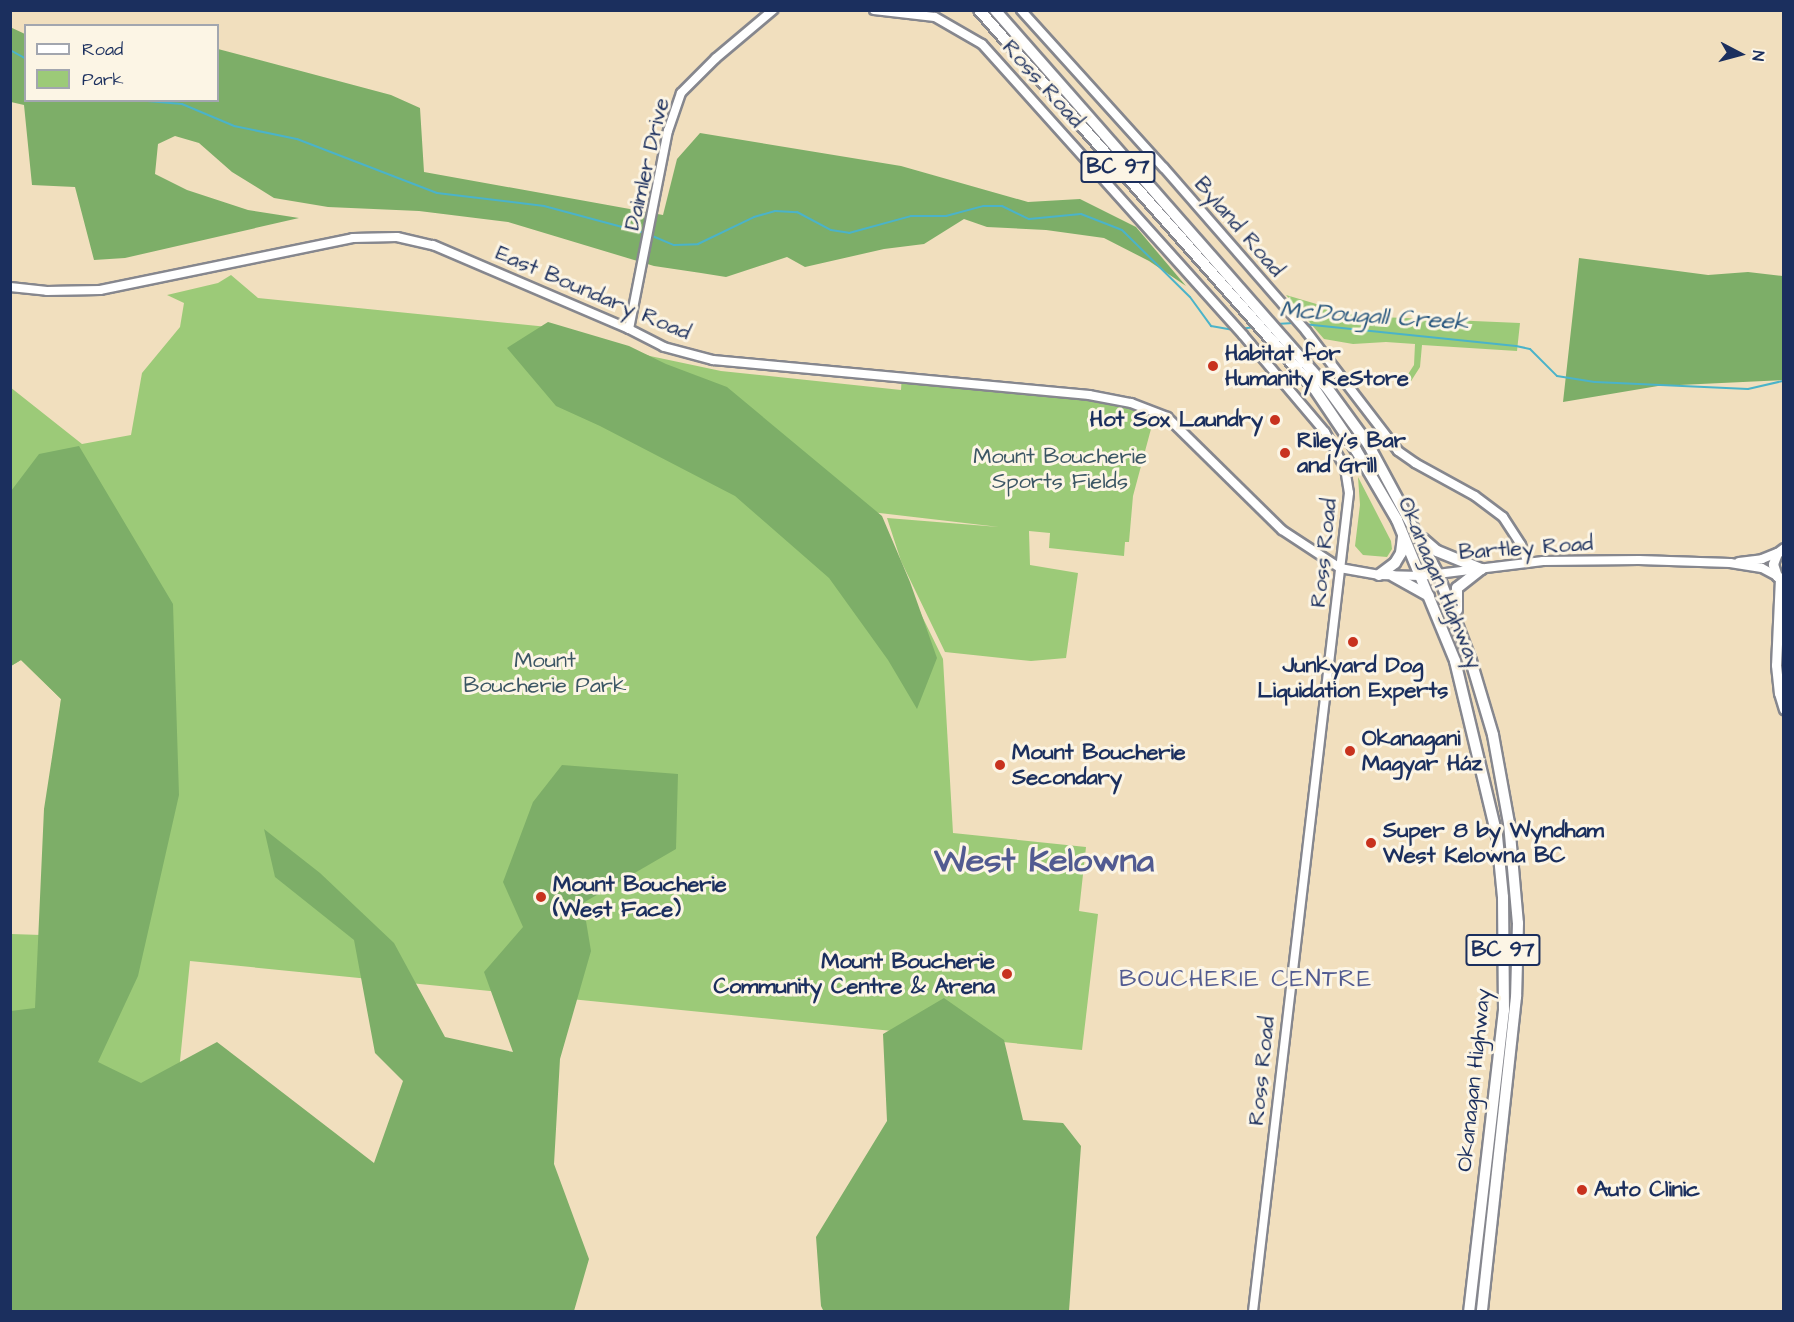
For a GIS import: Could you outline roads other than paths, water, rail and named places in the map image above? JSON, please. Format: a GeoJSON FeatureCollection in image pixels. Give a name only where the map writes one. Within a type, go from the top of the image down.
{"type":"FeatureCollection","features":[{"type":"Feature","properties":{"kind":"highway","name":"Okanagan Highway"},"geometry":{"type":"LineString","coordinates":[[979,10],[1314,388],[1356,450],[1403,535],[1455,661],[1497,836],[1503,897],[1504,1010],[1468,1311]]}},
{"type":"Feature","properties":{"kind":"highway","name":"Okanagan Highway"},"geometry":{"type":"LineString","coordinates":[[995,10],[1325,385],[1368,444],[1438,573],[1460,631],[1493,735],[1509,823],[1518,923],[1516,997],[1482,1311]]}},
{"type":"Feature","properties":{"kind":"highway"},"geometry":{"type":"LineString","coordinates":[[1379,575],[1395,563],[1401,554],[1403,535]]}},
{"type":"Feature","properties":{"kind":"highway"},"geometry":{"type":"LineString","coordinates":[[1418,536],[1437,551],[1481,568]]}},
{"type":"Feature","properties":{"kind":"highway"},"geometry":{"type":"LineString","coordinates":[[1460,631],[1456,588],[1481,568]]}},
{"type":"Feature","properties":{"kind":"highway"},"geometry":{"type":"LineString","coordinates":[[1393,576],[1429,597]]}},
{"type":"Feature","properties":{"kind":"main road"},"geometry":{"type":"LineString","coordinates":[[1782,549],[1773,564],[1780,578],[1776,665],[1779,693],[1784,709]]}},
{"type":"Feature","properties":{"kind":"main road"},"geometry":{"type":"LineString","coordinates":[[1779,634],[1784,613]]}},
{"type":"Feature","properties":{"kind":"street","name":"Daimler Drive"},"geometry":{"type":"LineString","coordinates":[[628,329],[668,132],[681,93],[716,58],[773,10]]}},
{"type":"Feature","properties":{"kind":"street","name":"Ross Road"},"geometry":{"type":"LineString","coordinates":[[874,10],[935,17],[982,44],[1243,334],[1325,432],[1345,468],[1349,493],[1341,568],[1283,1034],[1253,1311]]}},
{"type":"Feature","properties":{"kind":"street","name":"Byland Road"},"geometry":{"type":"LineString","coordinates":[[1021,10],[1164,168],[1298,322],[1351,387],[1398,451],[1415,464],[1475,496],[1503,517],[1521,545],[1528,563]]}},
{"type":"Feature","properties":{"kind":"street","name":"East Boundary Road"},"geometry":{"type":"LineString","coordinates":[[10,287],[47,291],[100,291],[353,238],[397,237],[433,245],[628,329],[664,347],[713,360],[1089,396],[1131,403],[1167,417]]}},
{"type":"Feature","properties":{"kind":"street","name":"Bartley Road"},"geometry":{"type":"LineString","coordinates":[[1167,417],[1282,530],[1341,568],[1379,575],[1421,576],[1528,563],[1639,560],[1730,563],[1762,568],[1780,578]]}},
{"type":"Feature","properties":{"kind":"street","name":"Bartley Road"},"geometry":{"type":"LineString","coordinates":[[1730,563],[1762,559],[1782,549]]}},
{"type":"Feature","properties":{"kind":"waterway","name":"McDougall Creek"},"geometry":{"type":"LineString","coordinates":[[10,50],[24,58]]}},
{"type":"Feature","properties":{"kind":"waterway","name":"McDougall Creek"},"geometry":{"type":"LineString","coordinates":[[159,102],[182,104],[234,126],[297,139],[437,193],[544,206],[645,233]]}},
{"type":"Feature","properties":{"kind":"waterway","name":"McDougall Creek"},"geometry":{"type":"LineString","coordinates":[[650,235],[674,245],[698,244],[754,217],[775,211],[797,212],[831,230],[849,233],[911,216],[946,216],[984,206],[1002,206],[1029,219],[1081,214],[1122,230],[1190,297],[1211,326],[1234,330]]}},
{"type":"Feature","properties":{"kind":"waterway","name":"McDougall Creek"},"geometry":{"type":"LineString","coordinates":[[1276,324],[1294,323]]}},
{"type":"Feature","properties":{"kind":"waterway","name":"McDougall Creek"},"geometry":{"type":"LineString","coordinates":[[1303,324],[1516,346],[1530,349],[1557,376],[1595,382],[1748,389],[1784,381]]}},
{"type":"Feature","properties":{"kind":"waterway","name":"McDougall Creek"},"geometry":{"type":"LineString","coordinates":[[1240,329],[1255,327]]}},
{"type":"Feature","properties":{"kind":"place","name":"Habitat for Humanity ReStore"},"geometry":{"type":"Point","coordinates":[1213,366]}},
{"type":"Feature","properties":{"kind":"place","name":"Hot Sox Laundry"},"geometry":{"type":"Point","coordinates":[1275,420]}},
{"type":"Feature","properties":{"kind":"place","name":"Riley’s Bar and Grill"},"geometry":{"type":"Point","coordinates":[1285,453]}},
{"type":"Feature","properties":{"kind":"place","name":"Junkyard Dog Liquidation Experts"},"geometry":{"type":"Point","coordinates":[1353,642]}},
{"type":"Feature","properties":{"kind":"place","name":"Okanagani Magyar Ház"},"geometry":{"type":"Point","coordinates":[1350,751]}},
{"type":"Feature","properties":{"kind":"place","name":"Mount Boucherie Secondary"},"geometry":{"type":"Point","coordinates":[1000,765]}},
{"type":"Feature","properties":{"kind":"place","name":"Super 8 by Wyndham West Kelowna BC"},"geometry":{"type":"Point","coordinates":[1371,843]}},
{"type":"Feature","properties":{"kind":"place","name":"Mount Boucherie (West Face)"},"geometry":{"type":"Point","coordinates":[541,897]}},
{"type":"Feature","properties":{"kind":"place","name":"Mount Boucherie Community Centre & Arena"},"geometry":{"type":"Point","coordinates":[1007,974]}},
{"type":"Feature","properties":{"kind":"place","name":"Auto Clinic"},"geometry":{"type":"Point","coordinates":[1582,1190]}},
{"type":"Feature","properties":{"kind":"district","name":"West Kelowna"},"geometry":{"type":"Point","coordinates":[1044,862]}},
{"type":"Feature","properties":{"kind":"district","name":"BOUCHERIE CENTRE"},"geometry":{"type":"Point","coordinates":[1246,980]}},
{"type":"Feature","properties":{"kind":"park label","name":"Mount Boucherie Sports Fields"},"geometry":{"type":"Point","coordinates":[1060,468]}},
{"type":"Feature","properties":{"kind":"park label","name":"Mount Boucherie Park"},"geometry":{"type":"Point","coordinates":[545,672]}}]}
